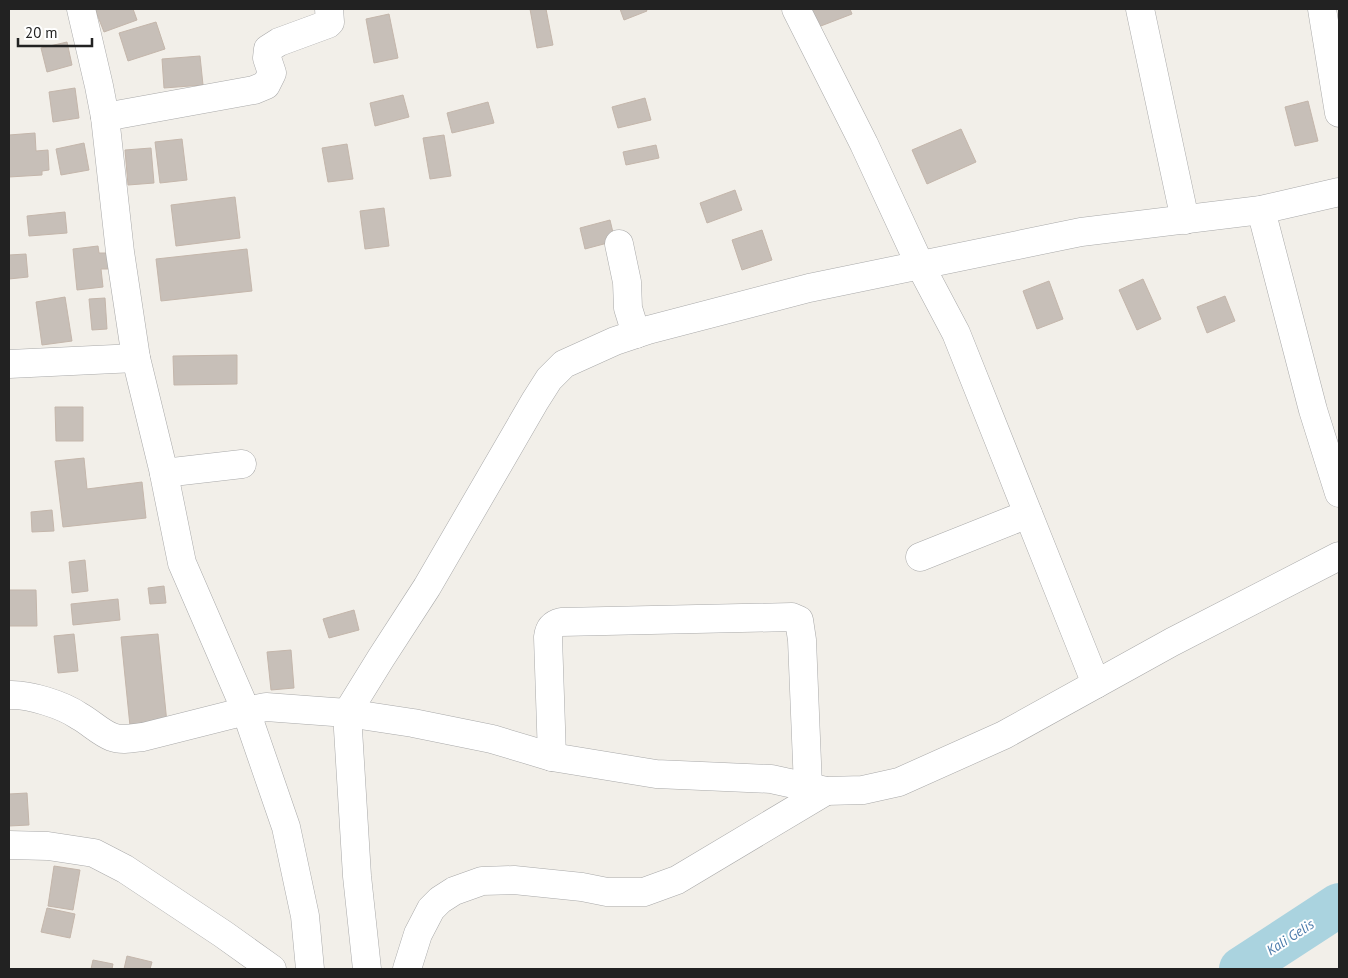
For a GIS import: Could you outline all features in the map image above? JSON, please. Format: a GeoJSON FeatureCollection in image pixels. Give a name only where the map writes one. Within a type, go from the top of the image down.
{"type":"FeatureCollection","features":[{"type":"Feature","properties":{"kind":"street"},"geometry":{"type":"LineString","coordinates":[[81,9],[105,117],[120,252],[136,358],[164,473],[182,563],[246,712],[286,827],[305,916],[310,969]]}},
{"type":"Feature","properties":{"kind":"street"},"geometry":{"type":"LineString","coordinates":[[105,117],[254,90],[266,85],[272,73],[267,58],[268,49],[279,42],[328,24],[330,22],[329,9]]}},
{"type":"Feature","properties":{"kind":"street"},"geometry":{"type":"LineString","coordinates":[[796,9],[864,144],[920,265],[956,333],[1096,684]]}},
{"type":"Feature","properties":{"kind":"street"},"geometry":{"type":"LineString","coordinates":[[1140,9],[1185,220]]}},
{"type":"Feature","properties":{"kind":"street"},"geometry":{"type":"LineString","coordinates":[[1322,9],[1338,105]]}},
{"type":"Feature","properties":{"kind":"street"},"geometry":{"type":"LineString","coordinates":[[367,969],[357,876],[347,713],[427,587],[549,379],[564,364],[615,341],[632,322],[1081,232],[1261,210],[1339,192]]}},
{"type":"Feature","properties":{"kind":"street"},"geometry":{"type":"LineString","coordinates":[[1261,210],[1313,410],[1339,493]]}},
{"type":"Feature","properties":{"kind":"street"},"geometry":{"type":"LineString","coordinates":[[619,244],[627,282],[632,322]]}},
{"type":"Feature","properties":{"kind":"street"},"geometry":{"type":"LineString","coordinates":[[9,364],[136,358]]}},
{"type":"Feature","properties":{"kind":"street"},"geometry":{"type":"LineString","coordinates":[[164,473],[242,464]]}},
{"type":"Feature","properties":{"kind":"street"},"geometry":{"type":"LineString","coordinates":[[920,558],[1028,514]]}},
{"type":"Feature","properties":{"kind":"street"},"geometry":{"type":"LineString","coordinates":[[9,695],[52,703],[77,714],[112,737],[128,739],[144,737],[266,708],[347,713],[413,723],[492,739],[552,757],[656,774],[771,779],[817,789],[863,790],[899,782],[1004,735],[1172,642],[1339,556]]}},
{"type":"Feature","properties":{"kind":"street"},"geometry":{"type":"LineString","coordinates":[[552,757],[548,637],[553,625],[561,622],[792,617],[799,620],[802,640],[817,789]]}},
{"type":"Feature","properties":{"kind":"street"},"geometry":{"type":"LineString","coordinates":[[407,969],[418,934],[431,909],[440,900],[454,891],[482,881],[514,880],[582,887],[607,892],[644,892],[677,880],[817,789]]}},
{"type":"Feature","properties":{"kind":"street"},"geometry":{"type":"LineString","coordinates":[[9,845],[48,846],[94,854],[134,875],[272,969]]}},
{"type":"Feature","properties":{"kind":"building"},"geometry":{"type":"Polygon","coordinates":[[[95,9],[133,9],[137,20],[104,32],[95,9]]]}},
{"type":"Feature","properties":{"kind":"building"},"geometry":{"type":"Polygon","coordinates":[[[530,9],[546,9],[553,45],[537,48],[530,9]]]}},
{"type":"Feature","properties":{"kind":"building"},"geometry":{"type":"Polygon","coordinates":[[[620,9],[646,9],[647,11],[624,20],[620,9]]]}},
{"type":"Feature","properties":{"kind":"building"},"geometry":{"type":"Polygon","coordinates":[[[805,9],[850,9],[852,14],[813,29],[805,9]]]}},
{"type":"Feature","properties":{"kind":"building"},"geometry":{"type":"Polygon","coordinates":[[[389,14],[398,58],[374,63],[366,19],[389,14]]]}},
{"type":"Feature","properties":{"kind":"building"},"geometry":{"type":"Polygon","coordinates":[[[156,22],[165,49],[128,61],[119,33],[156,22]]]}},
{"type":"Feature","properties":{"kind":"building"},"geometry":{"type":"Polygon","coordinates":[[[67,42],[72,65],[47,72],[41,48],[67,42]]]}},
{"type":"Feature","properties":{"kind":"building"},"geometry":{"type":"Polygon","coordinates":[[[200,56],[203,85],[164,88],[162,59],[200,56]]]}},
{"type":"Feature","properties":{"kind":"building"},"geometry":{"type":"Polygon","coordinates":[[[75,88],[79,118],[53,122],[49,92],[75,88]]]}},
{"type":"Feature","properties":{"kind":"building"},"geometry":{"type":"Polygon","coordinates":[[[403,95],[409,117],[375,126],[370,103],[403,95]]]}},
{"type":"Feature","properties":{"kind":"building"},"geometry":{"type":"Polygon","coordinates":[[[645,98],[651,120],[618,128],[612,107],[645,98]]]}},
{"type":"Feature","properties":{"kind":"building"},"geometry":{"type":"Polygon","coordinates":[[[1308,101],[1318,141],[1295,146],[1285,107],[1308,101]]]}},
{"type":"Feature","properties":{"kind":"building"},"geometry":{"type":"Polygon","coordinates":[[[488,102],[494,123],[452,133],[447,113],[488,102]]]}},
{"type":"Feature","properties":{"kind":"building"},"geometry":{"type":"Polygon","coordinates":[[[961,129],[976,162],[927,184],[912,150],[961,129]]]}},
{"type":"Feature","properties":{"kind":"building"},"geometry":{"type":"Polygon","coordinates":[[[35,133],[36,151],[48,150],[49,170],[42,171],[42,175],[9,177],[9,135],[35,133]]]}},
{"type":"Feature","properties":{"kind":"building"},"geometry":{"type":"Polygon","coordinates":[[[444,135],[451,176],[430,179],[423,138],[444,135]]]}},
{"type":"Feature","properties":{"kind":"building"},"geometry":{"type":"Polygon","coordinates":[[[182,139],[187,180],[160,183],[155,142],[182,139]]]}},
{"type":"Feature","properties":{"kind":"building"},"geometry":{"type":"Polygon","coordinates":[[[84,143],[89,170],[61,175],[56,149],[84,143]]]}},
{"type":"Feature","properties":{"kind":"building"},"geometry":{"type":"Polygon","coordinates":[[[347,144],[353,179],[328,182],[322,148],[347,144]]]}},
{"type":"Feature","properties":{"kind":"building"},"geometry":{"type":"Polygon","coordinates":[[[656,145],[659,158],[626,165],[623,152],[656,145]]]}},
{"type":"Feature","properties":{"kind":"building"},"geometry":{"type":"Polygon","coordinates":[[[151,148],[154,183],[128,185],[125,150],[151,148]]]}},
{"type":"Feature","properties":{"kind":"building"},"geometry":{"type":"Polygon","coordinates":[[[735,190],[742,210],[707,223],[700,203],[735,190]]]}},
{"type":"Feature","properties":{"kind":"building"},"geometry":{"type":"Polygon","coordinates":[[[235,197],[240,238],[176,246],[171,205],[235,197]]]}},
{"type":"Feature","properties":{"kind":"building"},"geometry":{"type":"Polygon","coordinates":[[[384,208],[389,246],[365,249],[360,211],[384,208]]]}},
{"type":"Feature","properties":{"kind":"building"},"geometry":{"type":"Polygon","coordinates":[[[65,212],[67,233],[29,236],[27,216],[65,212]]]}},
{"type":"Feature","properties":{"kind":"building"},"geometry":{"type":"Polygon","coordinates":[[[610,220],[615,241],[585,249],[580,228],[610,220]]]}},
{"type":"Feature","properties":{"kind":"building"},"geometry":{"type":"Polygon","coordinates":[[[762,230],[772,260],[742,270],[732,240],[762,230]]]}},
{"type":"Feature","properties":{"kind":"building"},"geometry":{"type":"Polygon","coordinates":[[[98,246],[99,253],[107,253],[109,269],[101,269],[103,287],[77,290],[73,249],[98,246]]]}},
{"type":"Feature","properties":{"kind":"building"},"geometry":{"type":"Polygon","coordinates":[[[247,249],[252,291],[161,301],[156,259],[247,249]]]}},
{"type":"Feature","properties":{"kind":"building"},"geometry":{"type":"Polygon","coordinates":[[[26,254],[28,277],[9,279],[9,255],[26,254]]]}},
{"type":"Feature","properties":{"kind":"building"},"geometry":{"type":"Polygon","coordinates":[[[1143,279],[1161,319],[1137,330],[1119,290],[1143,279]]]}},
{"type":"Feature","properties":{"kind":"building"},"geometry":{"type":"Polygon","coordinates":[[[1049,281],[1063,319],[1037,329],[1023,291],[1049,281]]]}},
{"type":"Feature","properties":{"kind":"building"},"geometry":{"type":"Polygon","coordinates":[[[1225,296],[1235,321],[1207,333],[1197,307],[1225,296]]]}},
{"type":"Feature","properties":{"kind":"building"},"geometry":{"type":"Polygon","coordinates":[[[65,297],[72,341],[42,345],[36,302],[65,297]]]}},
{"type":"Feature","properties":{"kind":"building"},"geometry":{"type":"Polygon","coordinates":[[[105,298],[107,329],[92,330],[89,299],[105,298]]]}},
{"type":"Feature","properties":{"kind":"building"},"geometry":{"type":"Polygon","coordinates":[[[237,355],[237,384],[174,385],[173,356],[237,355]]]}},
{"type":"Feature","properties":{"kind":"building"},"geometry":{"type":"Polygon","coordinates":[[[55,407],[83,407],[83,441],[56,441],[55,407]]]}},
{"type":"Feature","properties":{"kind":"building"},"geometry":{"type":"Polygon","coordinates":[[[84,458],[87,489],[142,482],[146,518],[63,527],[55,461],[84,458]]]}},
{"type":"Feature","properties":{"kind":"building"},"geometry":{"type":"Polygon","coordinates":[[[52,510],[54,531],[32,532],[31,512],[52,510]]]}},
{"type":"Feature","properties":{"kind":"building"},"geometry":{"type":"Polygon","coordinates":[[[85,560],[88,591],[72,593],[69,562],[85,560]]]}},
{"type":"Feature","properties":{"kind":"building"},"geometry":{"type":"Polygon","coordinates":[[[164,586],[166,603],[150,604],[148,588],[164,586]]]}},
{"type":"Feature","properties":{"kind":"building"},"geometry":{"type":"Polygon","coordinates":[[[9,590],[36,590],[37,626],[9,626],[9,590]]]}},
{"type":"Feature","properties":{"kind":"building"},"geometry":{"type":"Polygon","coordinates":[[[118,599],[120,620],[73,625],[71,604],[118,599]]]}},
{"type":"Feature","properties":{"kind":"building"},"geometry":{"type":"Polygon","coordinates":[[[354,610],[359,630],[329,638],[323,619],[354,610]]]}},
{"type":"Feature","properties":{"kind":"building"},"geometry":{"type":"Polygon","coordinates":[[[74,634],[78,671],[58,673],[54,636],[74,634]]]}},
{"type":"Feature","properties":{"kind":"building"},"geometry":{"type":"Polygon","coordinates":[[[158,634],[167,723],[130,726],[121,637],[158,634]]]}},
{"type":"Feature","properties":{"kind":"building"},"geometry":{"type":"Polygon","coordinates":[[[291,650],[294,688],[271,690],[267,652],[291,650]]]}},
{"type":"Feature","properties":{"kind":"building"},"geometry":{"type":"Polygon","coordinates":[[[27,793],[29,825],[9,826],[9,794],[27,793]]]}},
{"type":"Feature","properties":{"kind":"building"},"geometry":{"type":"Polygon","coordinates":[[[54,866],[80,870],[73,910],[48,906],[54,866]]]}},
{"type":"Feature","properties":{"kind":"building"},"geometry":{"type":"Polygon","coordinates":[[[47,908],[75,914],[70,938],[41,932],[47,908]]]}},
{"type":"Feature","properties":{"kind":"building"},"geometry":{"type":"Polygon","coordinates":[[[127,956],[152,962],[150,969],[124,969],[127,956]]]}},
{"type":"Feature","properties":{"kind":"building"},"geometry":{"type":"Polygon","coordinates":[[[93,960],[113,964],[112,969],[91,969],[93,960]]]}},
{"type":"Feature","properties":{"kind":"waterway","name":"Kali Gelis"},"geometry":{"type":"LineString","coordinates":[[1241,969],[1339,905]]}}]}
